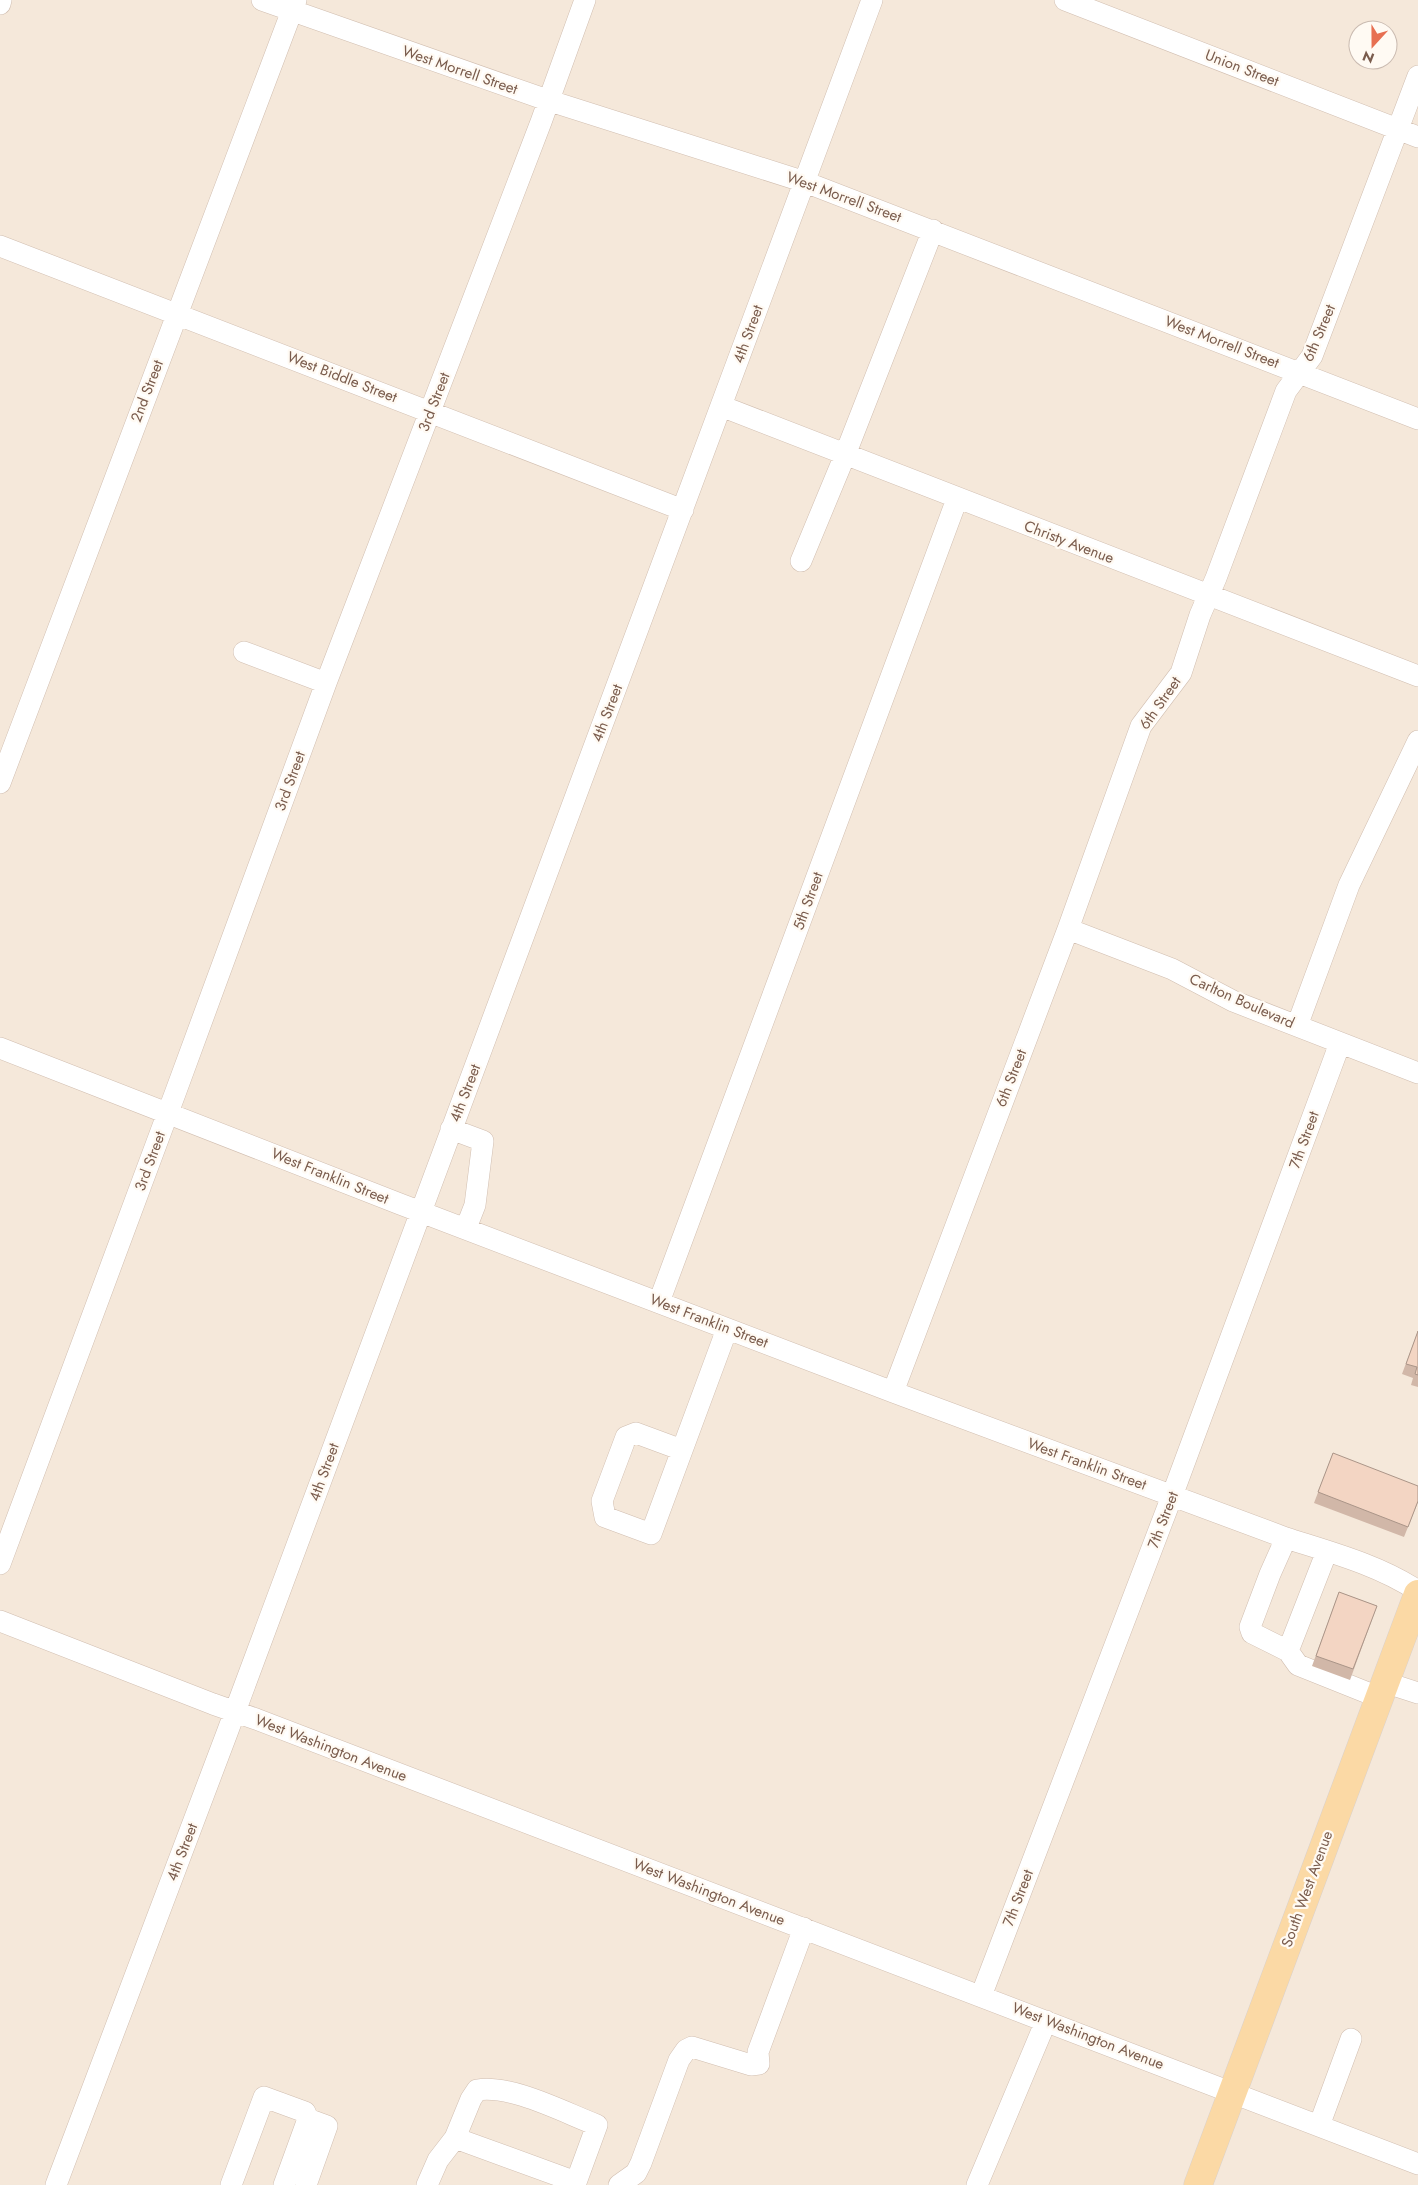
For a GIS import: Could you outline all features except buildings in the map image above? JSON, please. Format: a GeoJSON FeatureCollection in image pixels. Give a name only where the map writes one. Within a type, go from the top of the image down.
{"type":"FeatureCollection","features":[{"type":"Feature","properties":{"kind":"main road","name":"South West Avenue"},"geometry":{"type":"LineString","coordinates":[[1198,2185],[1418,1592]]}},
{"type":"Feature","properties":{"kind":"street"},"geometry":{"type":"LineString","coordinates":[[0,4],[1,0]]}},
{"type":"Feature","properties":{"kind":"street","name":"West Morrell Street"},"geometry":{"type":"LineString","coordinates":[[262,0],[294,6],[547,100],[805,182],[1418,419]]}},
{"type":"Feature","properties":{"kind":"street","name":"3rd Street"},"geometry":{"type":"LineString","coordinates":[[0,1564],[169,1112],[326,683],[541,122],[547,100],[585,0]]}},
{"type":"Feature","properties":{"kind":"street","name":"4th Street"},"geometry":{"type":"LineString","coordinates":[[56,2185],[235,1712],[872,0]]}},
{"type":"Feature","properties":{"kind":"street","name":"Union Street"},"geometry":{"type":"LineString","coordinates":[[1065,0],[1418,137]]}},
{"type":"Feature","properties":{"kind":"street","name":"2nd Street"},"geometry":{"type":"LineString","coordinates":[[0,783],[294,6]]}},
{"type":"Feature","properties":{"kind":"street","name":"6th Street"},"geometry":{"type":"LineString","coordinates":[[893,1392],[1068,929],[1141,726],[1182,673],[1200,615],[1210,595],[1286,391],[1312,356],[1418,76]]}},
{"type":"Feature","properties":{"kind":"street"},"geometry":{"type":"LineString","coordinates":[[801,561],[845,455],[933,230]]}},
{"type":"Feature","properties":{"kind":"street","name":"West Biddle Street"},"geometry":{"type":"LineString","coordinates":[[0,246],[683,510]]}},
{"type":"Feature","properties":{"kind":"street","name":"Christy Avenue"},"geometry":{"type":"LineString","coordinates":[[721,406],[1418,676]]}},
{"type":"Feature","properties":{"kind":"street","name":"5th Street"},"geometry":{"type":"LineString","coordinates":[[659,1302],[957,499]]}},
{"type":"Feature","properties":{"kind":"street"},"geometry":{"type":"LineString","coordinates":[[244,652],[326,683]]}},
{"type":"Feature","properties":{"kind":"street"},"geometry":{"type":"LineString","coordinates":[[1297,1026],[1350,885],[1418,741]]}},
{"type":"Feature","properties":{"kind":"street","name":"Carlton Boulevard"},"geometry":{"type":"LineString","coordinates":[[1068,929],[1172,969],[1233,1001],[1418,1073]]}},
{"type":"Feature","properties":{"kind":"street","name":"7th Street"},"geometry":{"type":"LineString","coordinates":[[980,1996],[1172,1496],[1340,1043]]}},
{"type":"Feature","properties":{"kind":"street","name":"West Franklin Street"},"geometry":{"type":"LineString","coordinates":[[0,1048],[893,1392],[1286,1538],[1326,1551],[1401,1580],[1418,1592]]}},
{"type":"Feature","properties":{"kind":"street"},"geometry":{"type":"LineString","coordinates":[[451,1130],[483,1141],[475,1205],[466,1228]]}},
{"type":"Feature","properties":{"kind":"street"},"geometry":{"type":"LineString","coordinates":[[682,1450],[636,1432],[626,1437],[602,1501],[606,1517],[651,1534],[727,1329]]}},
{"type":"Feature","properties":{"kind":"street"},"geometry":{"type":"LineString","coordinates":[[1286,1538],[1250,1627],[1252,1633],[1288,1651],[1298,1665],[1381,1689],[1418,1693]]}},
{"type":"Feature","properties":{"kind":"street"},"geometry":{"type":"LineString","coordinates":[[1288,1651],[1326,1551]]}},
{"type":"Feature","properties":{"kind":"street","name":"West Washington Avenue"},"geometry":{"type":"LineString","coordinates":[[0,1621],[1418,2164]]}},
{"type":"Feature","properties":{"kind":"street"},"geometry":{"type":"LineString","coordinates":[[619,2185],[636,2173],[641,2163],[679,2060],[686,2050],[692,2047],[751,2065],[759,2064],[758,2052],[804,1928]]}},
{"type":"Feature","properties":{"kind":"street"},"geometry":{"type":"LineString","coordinates":[[977,2185],[1046,2021]]}},
{"type":"Feature","properties":{"kind":"street"},"geometry":{"type":"LineString","coordinates":[[1319,2126],[1351,2039]]}},
{"type":"Feature","properties":{"kind":"street"},"geometry":{"type":"LineString","coordinates":[[427,2185],[438,2160],[455,2138],[471,2099],[477,2090],[484,2088],[509,2091],[597,2125],[576,2184],[455,2138]]}},
{"type":"Feature","properties":{"kind":"street"},"geometry":{"type":"LineString","coordinates":[[231,2185],[264,2097],[305,2112],[308,2119],[284,2185]]}},
{"type":"Feature","properties":{"kind":"street"},"geometry":{"type":"LineString","coordinates":[[306,2185],[327,2126],[308,2119]]}},
{"type":"Feature","properties":{"kind":"shaded area"},"geometry":{"type":"Polygon","coordinates":[[[0,0],[1418,0],[1418,2185],[0,2185],[0,0]]]}}]}
